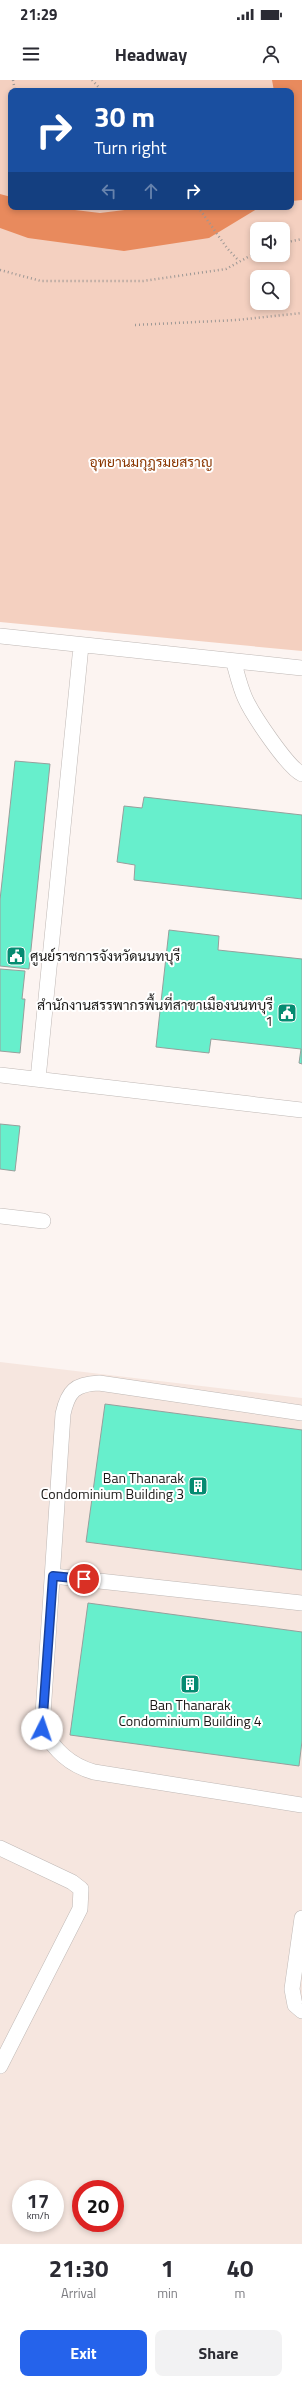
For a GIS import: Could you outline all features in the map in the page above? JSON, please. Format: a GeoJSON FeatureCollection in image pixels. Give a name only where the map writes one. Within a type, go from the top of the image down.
{"type":"FeatureCollection","features":[{"type":"Feature","properties":{"kind":"lane"},"geometry":{"type":"LineString","coordinates":[[0,636],[234,663],[302,668]]}},
{"type":"Feature","properties":{"kind":"lane"},"geometry":{"type":"LineString","coordinates":[[38,1079],[82,646]]}},
{"type":"Feature","properties":{"kind":"lane"},"geometry":{"type":"LineString","coordinates":[[234,663],[245,699],[286,761],[295,771],[302,774]]}},
{"type":"Feature","properties":{"kind":"lane"},"geometry":{"type":"LineString","coordinates":[[0,1075],[302,1110]]}},
{"type":"Feature","properties":{"kind":"lane"},"geometry":{"type":"LineString","coordinates":[[0,1216],[43,1221]]}},
{"type":"Feature","properties":{"kind":"lane"},"geometry":{"type":"LineString","coordinates":[[302,1413],[99,1383],[83,1384],[76,1387],[66,1400],[63,1414],[42,1729],[56,1748],[77,1767],[94,1772],[302,1805]]}},
{"type":"Feature","properties":{"kind":"lane"},"geometry":{"type":"LineString","coordinates":[[53,1576],[302,1603]]}},
{"type":"Feature","properties":{"kind":"lane"},"geometry":{"type":"LineString","coordinates":[[0,1848],[72,1882],[81,1889],[82,1899],[80,1909],[0,2066]]}},
{"type":"Feature","properties":{"kind":"lane"},"geometry":{"type":"LineString","coordinates":[[302,1918],[292,1989],[295,2005],[302,2011]]}},
{"type":"Feature","properties":{"kind":"path"},"geometry":{"type":"LineString","coordinates":[[92,80],[99,88]]}},
{"type":"Feature","properties":{"kind":"path"},"geometry":{"type":"LineString","coordinates":[[200,210],[227,248],[239,261]]}},
{"type":"Feature","properties":{"kind":"path"},"geometry":{"type":"LineString","coordinates":[[290,242],[302,239]]}},
{"type":"Feature","properties":{"kind":"path"},"geometry":{"type":"LineString","coordinates":[[0,270],[41,281],[144,282],[226,269],[250,256]]}},
{"type":"Feature","properties":{"kind":"path"},"geometry":{"type":"LineString","coordinates":[[135,325],[237,320],[302,313]]}},
{"type":"Feature","properties":{"kind":"shaded area"},"geometry":{"type":"Polygon","coordinates":[[[272,80],[302,80],[302,200],[294,201],[294,88],[273,88],[272,80]]]}},
{"type":"Feature","properties":{"kind":"shaded area"},"geometry":{"type":"Polygon","coordinates":[[[0,194],[8,196],[8,210],[75,210],[100,213],[124,210],[255,210],[209,238],[124,251],[28,238],[0,228],[0,194]]]}},
{"type":"Feature","properties":{"kind":"shaded area"},"geometry":{"type":"Polygon","coordinates":[[[0,1362],[302,1398],[302,2244],[0,2244],[0,1362]]]}},
{"type":"Feature","properties":{"kind":"green space","name":"อุทยานมกุฎรมยสราญ"},"geometry":{"type":"Polygon","coordinates":[[[0,80],[302,80],[302,651],[0,622],[0,80]]]}},
{"type":"Feature","properties":{"kind":"building"},"geometry":{"type":"Polygon","coordinates":[[[15,761],[50,764],[29,969],[0,966],[0,900],[15,761]]]}},
{"type":"Feature","properties":{"kind":"building"},"geometry":{"type":"Polygon","coordinates":[[[144,797],[302,815],[302,899],[134,880],[135,865],[117,862],[124,806],[142,808],[144,797]]]}},
{"type":"Feature","properties":{"kind":"building"},"geometry":{"type":"Polygon","coordinates":[[[169,930],[219,936],[218,950],[302,959],[302,1064],[299,1063],[301,1049],[211,1039],[209,1053],[156,1047],[169,930]]]}},
{"type":"Feature","properties":{"kind":"building"},"geometry":{"type":"Polygon","coordinates":[[[0,969],[25,971],[22,999],[25,999],[20,1053],[0,1051],[0,969]]]}},
{"type":"Feature","properties":{"kind":"building"},"geometry":{"type":"Polygon","coordinates":[[[0,1124],[20,1126],[15,1171],[0,1169],[0,1124]]]}},
{"type":"Feature","properties":{"kind":"building","name":"Ban Thanarak Condominium Building 3"},"geometry":{"type":"Polygon","coordinates":[[[105,1404],[302,1430],[302,1570],[86,1542],[105,1404]]]}},
{"type":"Feature","properties":{"kind":"building","name":"Ban Thanarak Condominium Building 4"},"geometry":{"type":"Polygon","coordinates":[[[88,1603],[302,1632],[302,1741],[299,1766],[70,1735],[88,1603]]]}},
{"type":"Feature","properties":{"kind":"place","name":"ศูนย์ราชการจังหวัดนนทบุรี"},"geometry":{"type":"Point","coordinates":[16,956]}},
{"type":"Feature","properties":{"kind":"place","name":"สำนักงานสรรพากรพื้นที่สาขาเมืองนนทบุรี 1"},"geometry":{"type":"Point","coordinates":[287,1013]}},
{"type":"Feature","properties":{"kind":"place","name":"Ban Thanarak Condominium Building 3"},"geometry":{"type":"Point","coordinates":[198,1486]}},
{"type":"Feature","properties":{"kind":"place","name":"Ban Thanarak Condominium Building 4"},"geometry":{"type":"Point","coordinates":[190,1684]}},
{"type":"Feature","properties":{"kind":"route"},"geometry":{"type":"LineString","coordinates":[[42,1729],[53,1576],[84,1579]]}}]}
